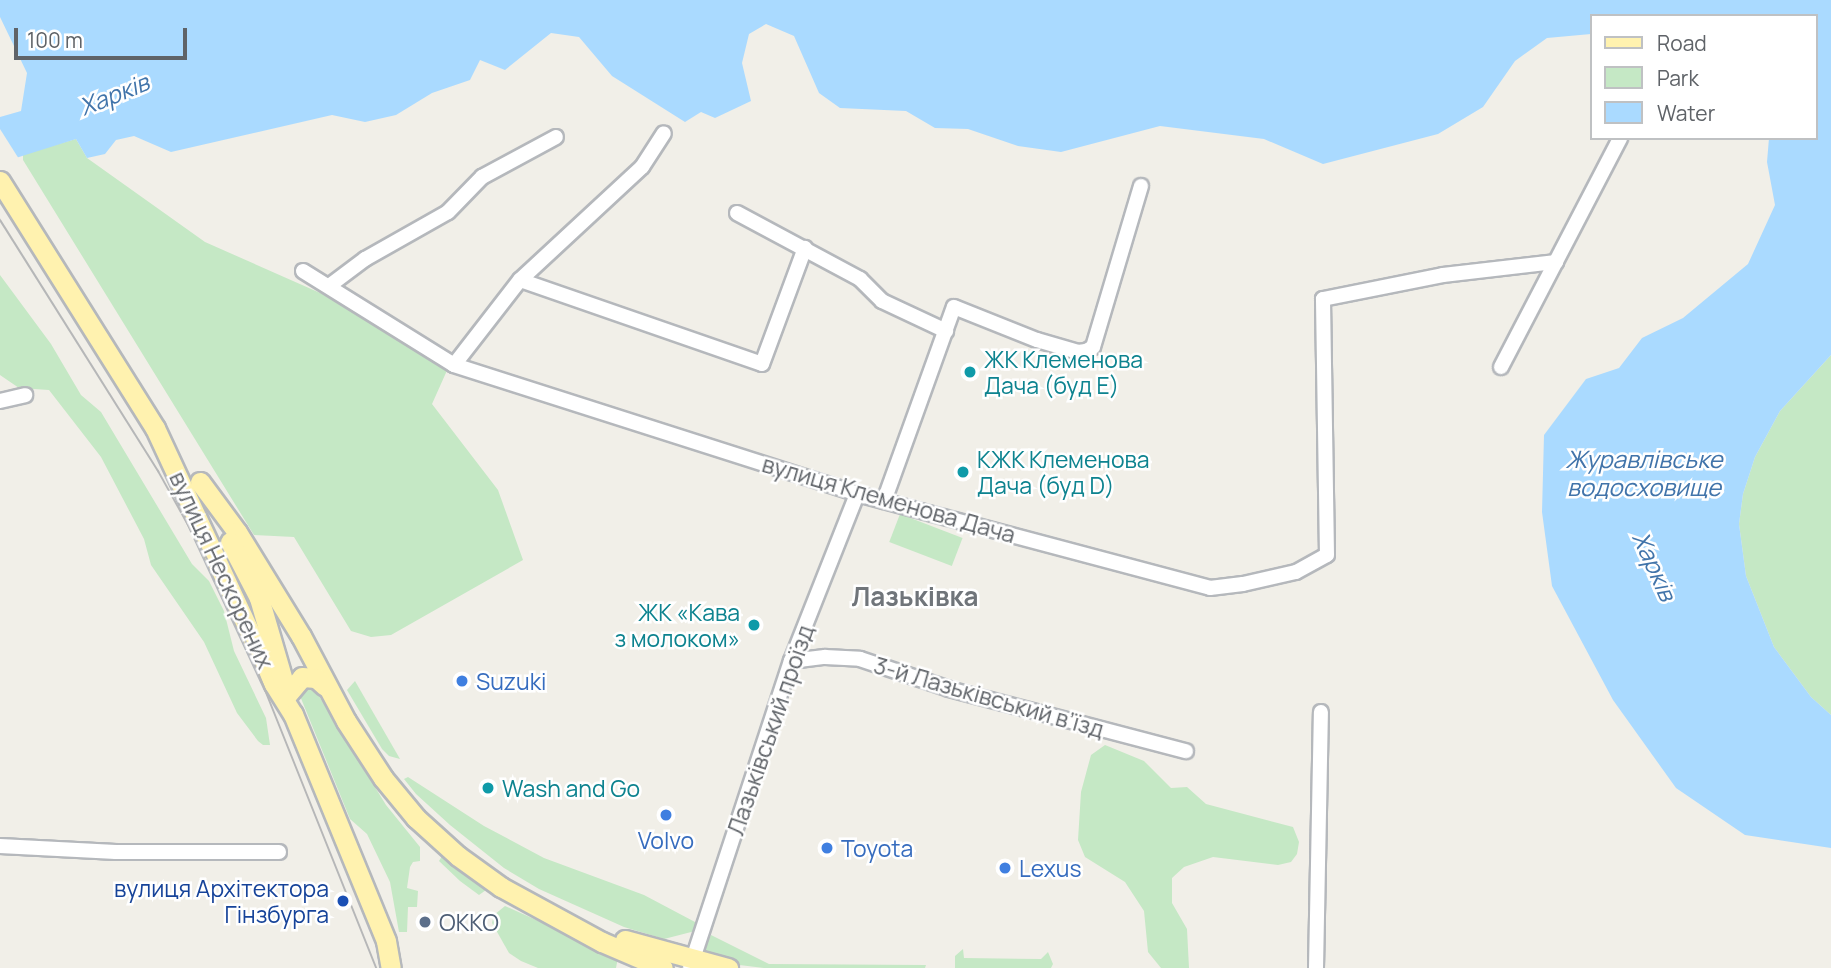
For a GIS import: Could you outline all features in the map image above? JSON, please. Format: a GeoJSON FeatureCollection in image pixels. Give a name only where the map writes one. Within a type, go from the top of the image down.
{"type":"FeatureCollection","features":[{"type":"Feature","properties":{"kind":"main road","name":"вулиця Нескорених"},"geometry":{"type":"LineString","coordinates":[[0,181],[192,487],[274,684],[289,703]]}},
{"type":"Feature","properties":{"kind":"main road"},"geometry":{"type":"LineString","coordinates":[[192,487],[259,598],[325,685],[383,778],[416,818],[467,863],[622,959],[663,968]]}},
{"type":"Feature","properties":{"kind":"main road"},"geometry":{"type":"LineString","coordinates":[[192,487],[244,543],[301,636],[325,685]]}},
{"type":"Feature","properties":{"kind":"main road","name":"вулиця Нескорених"},"geometry":{"type":"LineString","coordinates":[[259,598],[289,703],[386,941],[391,968]]}},
{"type":"Feature","properties":{"kind":"main road"},"geometry":{"type":"LineString","coordinates":[[289,703],[302,677],[316,678],[325,685]]}},
{"type":"Feature","properties":{"kind":"main road"},"geometry":{"type":"LineString","coordinates":[[542,910],[692,964],[728,968]]}},
{"type":"Feature","properties":{"kind":"street"},"geometry":{"type":"LineString","coordinates":[[454,365],[520,280],[642,167],[664,133]]}},
{"type":"Feature","properties":{"kind":"street"},"geometry":{"type":"LineString","coordinates":[[329,286],[365,259],[448,212],[482,177],[556,137]]}},
{"type":"Feature","properties":{"kind":"street"},"geometry":{"type":"LineString","coordinates":[[1501,367],[1619,140]]}},
{"type":"Feature","properties":{"kind":"street"},"geometry":{"type":"LineString","coordinates":[[884,501],[954,307],[1037,340],[1078,352],[1093,347],[1141,186]]}},
{"type":"Feature","properties":{"kind":"street"},"geometry":{"type":"LineString","coordinates":[[737,213],[860,279],[882,301],[946,331]]}},
{"type":"Feature","properties":{"kind":"street"},"geometry":{"type":"LineString","coordinates":[[520,280],[762,364],[805,248]]}},
{"type":"Feature","properties":{"kind":"street","name":"вулиця Клеменова Дача"},"geometry":{"type":"LineString","coordinates":[[303,271],[454,365],[857,494],[1210,588],[1296,572],[1327,555],[1323,299],[1443,275],[1556,262]]}},
{"type":"Feature","properties":{"kind":"street"},"geometry":{"type":"LineString","coordinates":[[0,401],[25,396]]}},
{"type":"Feature","properties":{"kind":"street","name":"Лазьківський проїзд"},"geometry":{"type":"LineString","coordinates":[[692,964],[791,661],[857,494]]}},
{"type":"Feature","properties":{"kind":"street","name":"3-й Лазьківський в’їзд"},"geometry":{"type":"LineString","coordinates":[[791,661],[825,657],[860,659],[949,689],[1186,751]]}},
{"type":"Feature","properties":{"kind":"street"},"geometry":{"type":"LineString","coordinates":[[1316,968],[1321,712]]}},
{"type":"Feature","properties":{"kind":"street"},"geometry":{"type":"LineString","coordinates":[[0,846],[116,852],[279,852]]}},
{"type":"Feature","properties":{"kind":"green space"},"geometry":{"type":"Polygon","coordinates":[[[76,139],[87,158],[205,242],[370,315],[449,366],[432,404],[498,490],[523,560],[391,635],[371,637],[351,631],[294,537],[254,535],[23,160],[23,154],[76,139]]]}},
{"type":"Feature","properties":{"kind":"green space"},"geometry":{"type":"Polygon","coordinates":[[[0,275],[51,344],[81,395],[101,412],[192,564],[209,581],[224,611],[234,651],[266,718],[270,745],[263,745],[258,741],[237,713],[204,642],[151,565],[144,539],[101,457],[49,390],[19,388],[0,375],[0,275]]]}},
{"type":"Feature","properties":{"kind":"green space"},"geometry":{"type":"Polygon","coordinates":[[[1831,355],[1831,715],[1811,697],[1774,647],[1746,576],[1739,524],[1743,494],[1755,457],[1780,411],[1831,355]]]}},
{"type":"Feature","properties":{"kind":"green space"},"geometry":{"type":"Polygon","coordinates":[[[900,514],[963,538],[952,566],[889,542],[900,514]]]}},
{"type":"Feature","properties":{"kind":"green space"},"geometry":{"type":"Polygon","coordinates":[[[355,681],[400,759],[389,756],[382,749],[347,690],[355,681]]]}},
{"type":"Feature","properties":{"kind":"green space"},"geometry":{"type":"Polygon","coordinates":[[[311,683],[386,805],[420,847],[420,861],[413,862],[410,867],[407,888],[418,891],[417,907],[408,907],[407,932],[399,932],[390,882],[367,834],[350,819],[298,691],[311,683]]]}},
{"type":"Feature","properties":{"kind":"green space"},"geometry":{"type":"Polygon","coordinates":[[[1105,745],[1144,761],[1171,788],[1187,787],[1206,804],[1293,827],[1299,842],[1297,854],[1291,862],[1278,865],[1213,857],[1184,867],[1172,878],[1172,903],[1187,929],[1189,968],[1161,968],[1148,952],[1144,911],[1125,882],[1085,857],[1078,840],[1081,792],[1091,755],[1105,745]]]}},
{"type":"Feature","properties":{"kind":"green space"},"geometry":{"type":"Polygon","coordinates":[[[408,777],[484,826],[544,858],[644,895],[695,922],[699,930],[664,939],[624,927],[539,889],[504,868],[450,825],[416,794],[404,779],[408,777]]]}},
{"type":"Feature","properties":{"kind":"green space"},"geometry":{"type":"Polygon","coordinates":[[[442,856],[486,890],[479,895],[460,881],[439,861],[442,856]]]}},
{"type":"Feature","properties":{"kind":"green space"},"geometry":{"type":"Polygon","coordinates":[[[505,906],[618,957],[616,968],[538,968],[521,961],[509,953],[492,923],[494,915],[505,906]]]}},
{"type":"Feature","properties":{"kind":"green space"},"geometry":{"type":"Polygon","coordinates":[[[711,935],[769,964],[926,965],[925,968],[764,968],[723,963],[703,952],[711,935]]]}},
{"type":"Feature","properties":{"kind":"green space"},"geometry":{"type":"Polygon","coordinates":[[[963,949],[964,958],[1041,959],[1048,952],[1053,964],[1051,968],[955,968],[955,956],[963,949]]]}},
{"type":"Feature","properties":{"kind":"water","name":"Журавлівське водосховище"},"geometry":{"type":"Polygon","coordinates":[[[0,0],[1831,0],[1831,355],[1780,411],[1755,457],[1743,494],[1739,524],[1746,576],[1774,647],[1811,697],[1831,715],[1831,848],[1745,835],[1676,788],[1613,700],[1552,586],[1542,512],[1544,435],[1586,379],[1619,368],[1642,338],[1683,318],[1748,264],[1775,205],[1767,162],[1769,140],[1817,140],[1817,14],[1590,14],[1590,34],[1547,38],[1515,61],[1483,107],[1438,134],[1323,164],[1264,139],[1160,126],[1061,152],[1018,146],[968,129],[935,128],[906,111],[840,108],[819,93],[794,36],[766,24],[749,34],[742,63],[751,101],[715,118],[701,112],[685,122],[612,76],[579,37],[551,33],[505,70],[480,60],[470,80],[432,93],[396,115],[365,122],[332,115],[171,152],[134,136],[116,140],[105,154],[87,158],[76,139],[0,163],[0,117],[21,111],[27,73],[0,17],[0,0]]]}},
{"type":"Feature","properties":{"kind":"pier"},"geometry":{"type":"Polygon","coordinates":[[[0,129],[19,159],[0,166],[0,129]]]}},
{"type":"Feature","properties":{"kind":"tram line"},"geometry":{"type":"LineString","coordinates":[[0,220],[158,471],[227,595],[376,968]]}},
{"type":"Feature","properties":{"kind":"place","name":"ЖК Клеменова Дача (буд Е)"},"geometry":{"type":"Point","coordinates":[970,372]}},
{"type":"Feature","properties":{"kind":"place","name":"КЖК Клеменова Дача (буд D)"},"geometry":{"type":"Point","coordinates":[963,472]}},
{"type":"Feature","properties":{"kind":"place","name":"ЖК «Кава з молоком»"},"geometry":{"type":"Point","coordinates":[754,625]}},
{"type":"Feature","properties":{"kind":"place","name":"Suzuki"},"geometry":{"type":"Point","coordinates":[462,681]}},
{"type":"Feature","properties":{"kind":"place","name":"Wash and Go"},"geometry":{"type":"Point","coordinates":[488,788]}},
{"type":"Feature","properties":{"kind":"place","name":"Volvo"},"geometry":{"type":"Point","coordinates":[666,815]}},
{"type":"Feature","properties":{"kind":"place","name":"Toyota"},"geometry":{"type":"Point","coordinates":[827,848]}},
{"type":"Feature","properties":{"kind":"place","name":"Lexus"},"geometry":{"type":"Point","coordinates":[1005,868]}},
{"type":"Feature","properties":{"kind":"place","name":"вулиця Архітектора Гінзбурга"},"geometry":{"type":"Point","coordinates":[343,901]}},
{"type":"Feature","properties":{"kind":"place","name":"ОККО"},"geometry":{"type":"Point","coordinates":[425,922]}},
{"type":"Feature","properties":{"kind":"district","name":"Лазьківка"},"geometry":{"type":"Point","coordinates":[915,597]}},
{"type":"Feature","properties":{"kind":"water label","name":"Харків"},"geometry":{"type":"Point","coordinates":[114,94]}},
{"type":"Feature","properties":{"kind":"water label","name":"Харків"},"geometry":{"type":"Point","coordinates":[1655,566]}}]}
